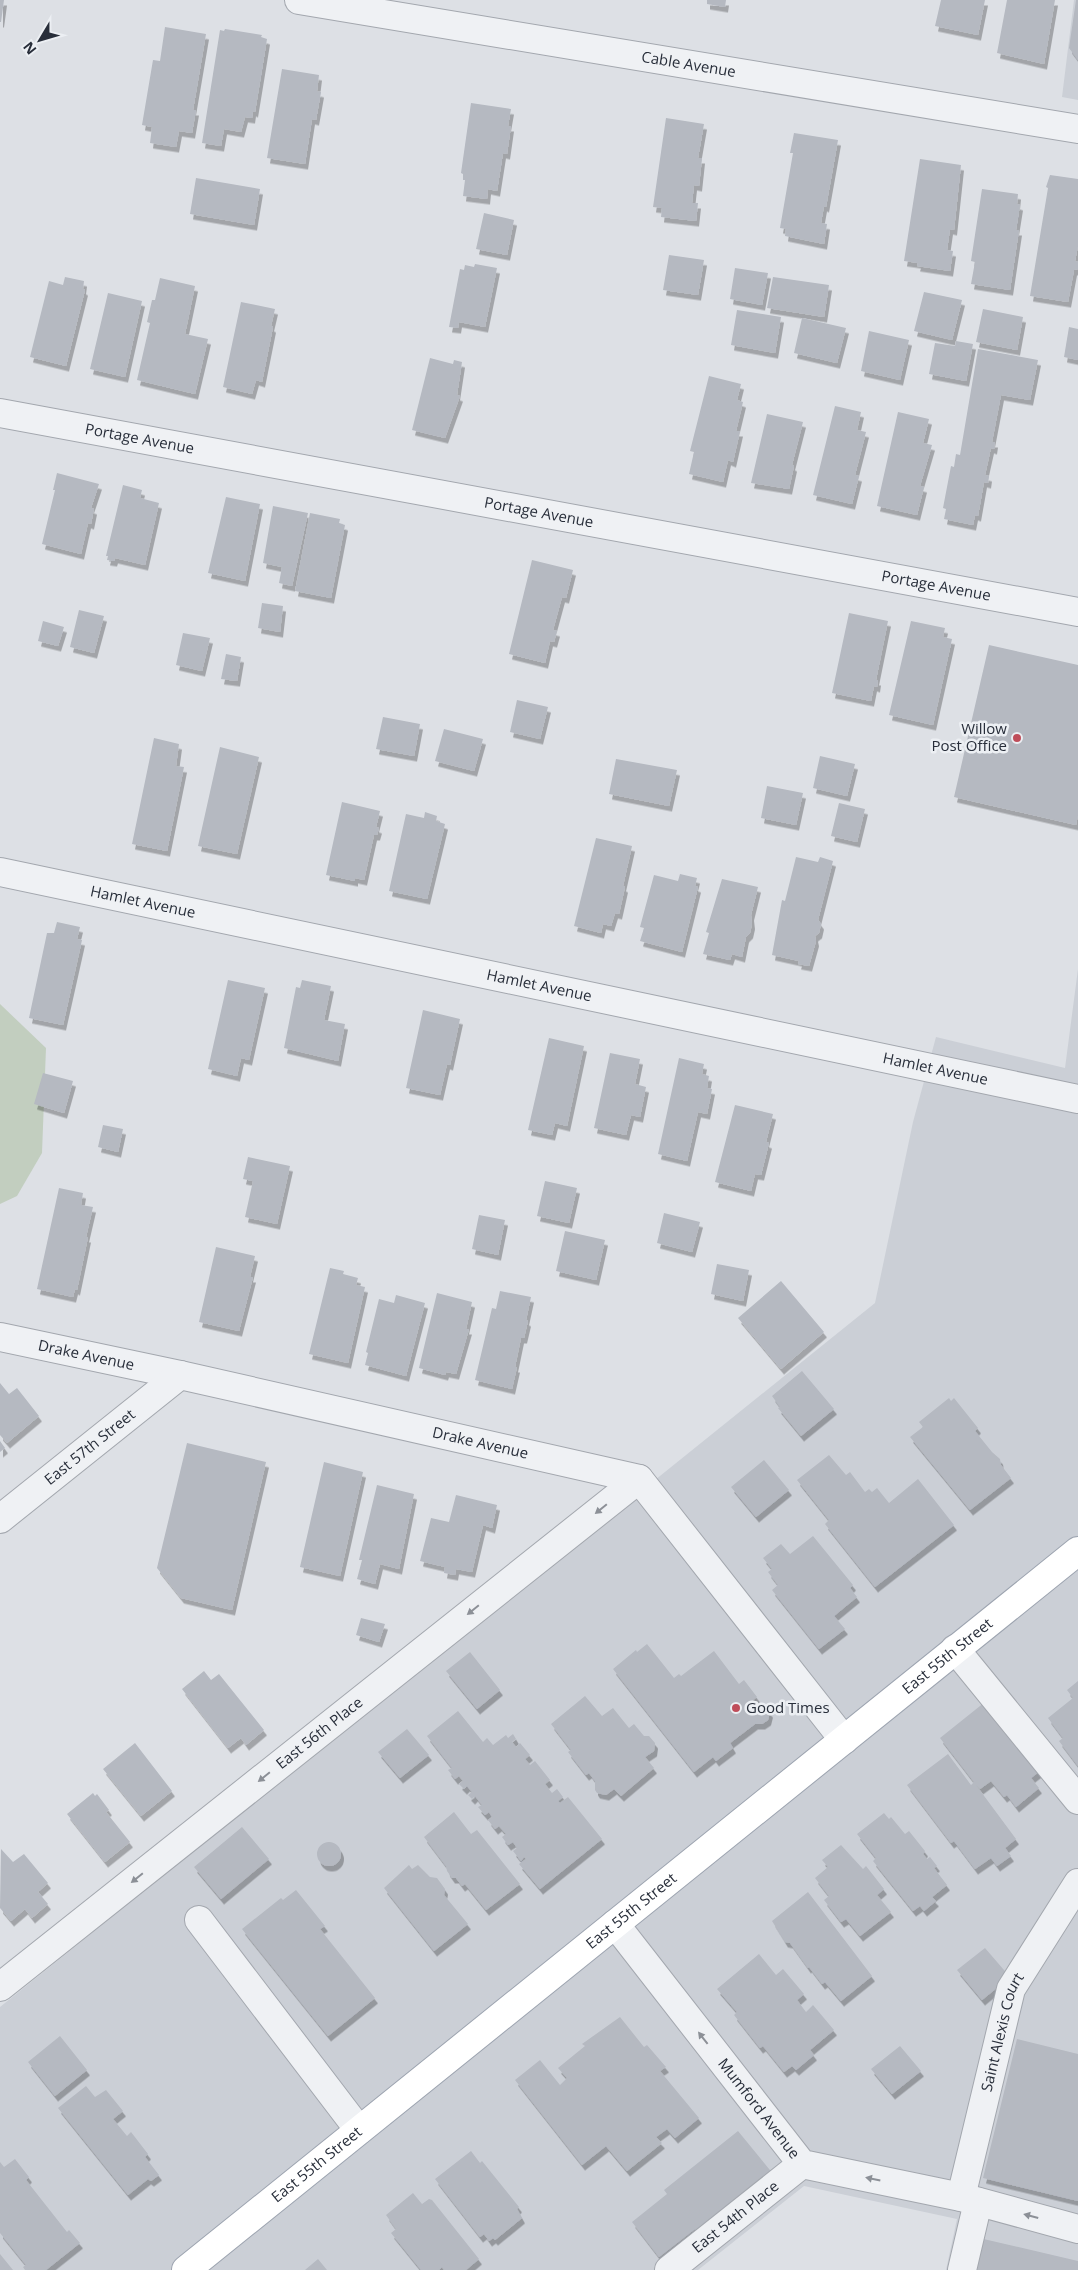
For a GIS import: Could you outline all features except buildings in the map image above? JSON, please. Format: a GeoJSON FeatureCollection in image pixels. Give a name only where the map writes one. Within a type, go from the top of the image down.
{"type":"FeatureCollection","features":[{"type":"Feature","properties":{"kind":"main road","name":"East 55th Street"},"geometry":{"type":"LineString","coordinates":[[186,2270],[1078,1550]]}},
{"type":"Feature","properties":{"kind":"street","name":"Cable Avenue"},"geometry":{"type":"LineString","coordinates":[[299,0],[1078,129]]}},
{"type":"Feature","properties":{"kind":"street","name":"Portage Avenue"},"geometry":{"type":"LineString","coordinates":[[0,413],[1078,612]]}},
{"type":"Feature","properties":{"kind":"street","name":"Hamlet Avenue"},"geometry":{"type":"LineString","coordinates":[[0,872],[1078,1099]]}},
{"type":"Feature","properties":{"kind":"street","name":"Drake Avenue"},"geometry":{"type":"LineString","coordinates":[[0,1337],[180,1375],[639,1479]]}},
{"type":"Feature","properties":{"kind":"street","name":"East 57th Street"},"geometry":{"type":"LineString","coordinates":[[0,1519],[180,1375]]}},
{"type":"Feature","properties":{"kind":"street"},"geometry":{"type":"LineString","coordinates":[[639,1479],[844,1740]]}},
{"type":"Feature","properties":{"kind":"street","name":"East 56th Place"},"geometry":{"type":"LineString","coordinates":[[0,1987],[639,1479]]}},
{"type":"Feature","properties":{"kind":"street"},"geometry":{"type":"LineString","coordinates":[[955,1649],[1078,1800]]}},
{"type":"Feature","properties":{"kind":"street","name":"Saint Alexis Court"},"geometry":{"type":"LineString","coordinates":[[962,2270],[969,2199],[1011,1989],[1078,1883]]}},
{"type":"Feature","properties":{"kind":"street"},"geometry":{"type":"LineString","coordinates":[[199,1920],[359,2130]]}},
{"type":"Feature","properties":{"kind":"street","name":"Mumford Avenue"},"geometry":{"type":"LineString","coordinates":[[615,1924],[802,2164],[969,2199],[1078,2229]]}},
{"type":"Feature","properties":{"kind":"street","name":"East 54th Place"},"geometry":{"type":"LineString","coordinates":[[669,2270],[802,2164]]}},
{"type":"Feature","properties":{"kind":"shaded area"},"geometry":{"type":"Polygon","coordinates":[[[1074,0],[1078,0],[1078,100],[1062,97],[1074,0]]]}},
{"type":"Feature","properties":{"kind":"shaded area"},"geometry":{"type":"Polygon","coordinates":[[[1078,969],[1078,2270],[946,2270],[957,2219],[804,2186],[698,2270],[0,2270],[0,2007],[875,1303],[913,1122],[936,1037],[1065,1068],[1078,969]]]}},
{"type":"Feature","properties":{"kind":"green space"},"geometry":{"type":"Polygon","coordinates":[[[0,1004],[46,1048],[42,1153],[17,1196],[0,1204],[0,1004]]]}},
{"type":"Feature","properties":{"kind":"place","name":"Willow Post Office"},"geometry":{"type":"Point","coordinates":[1017,738]}},
{"type":"Feature","properties":{"kind":"place","name":"Good Times"},"geometry":{"type":"Point","coordinates":[736,1708]}}]}
